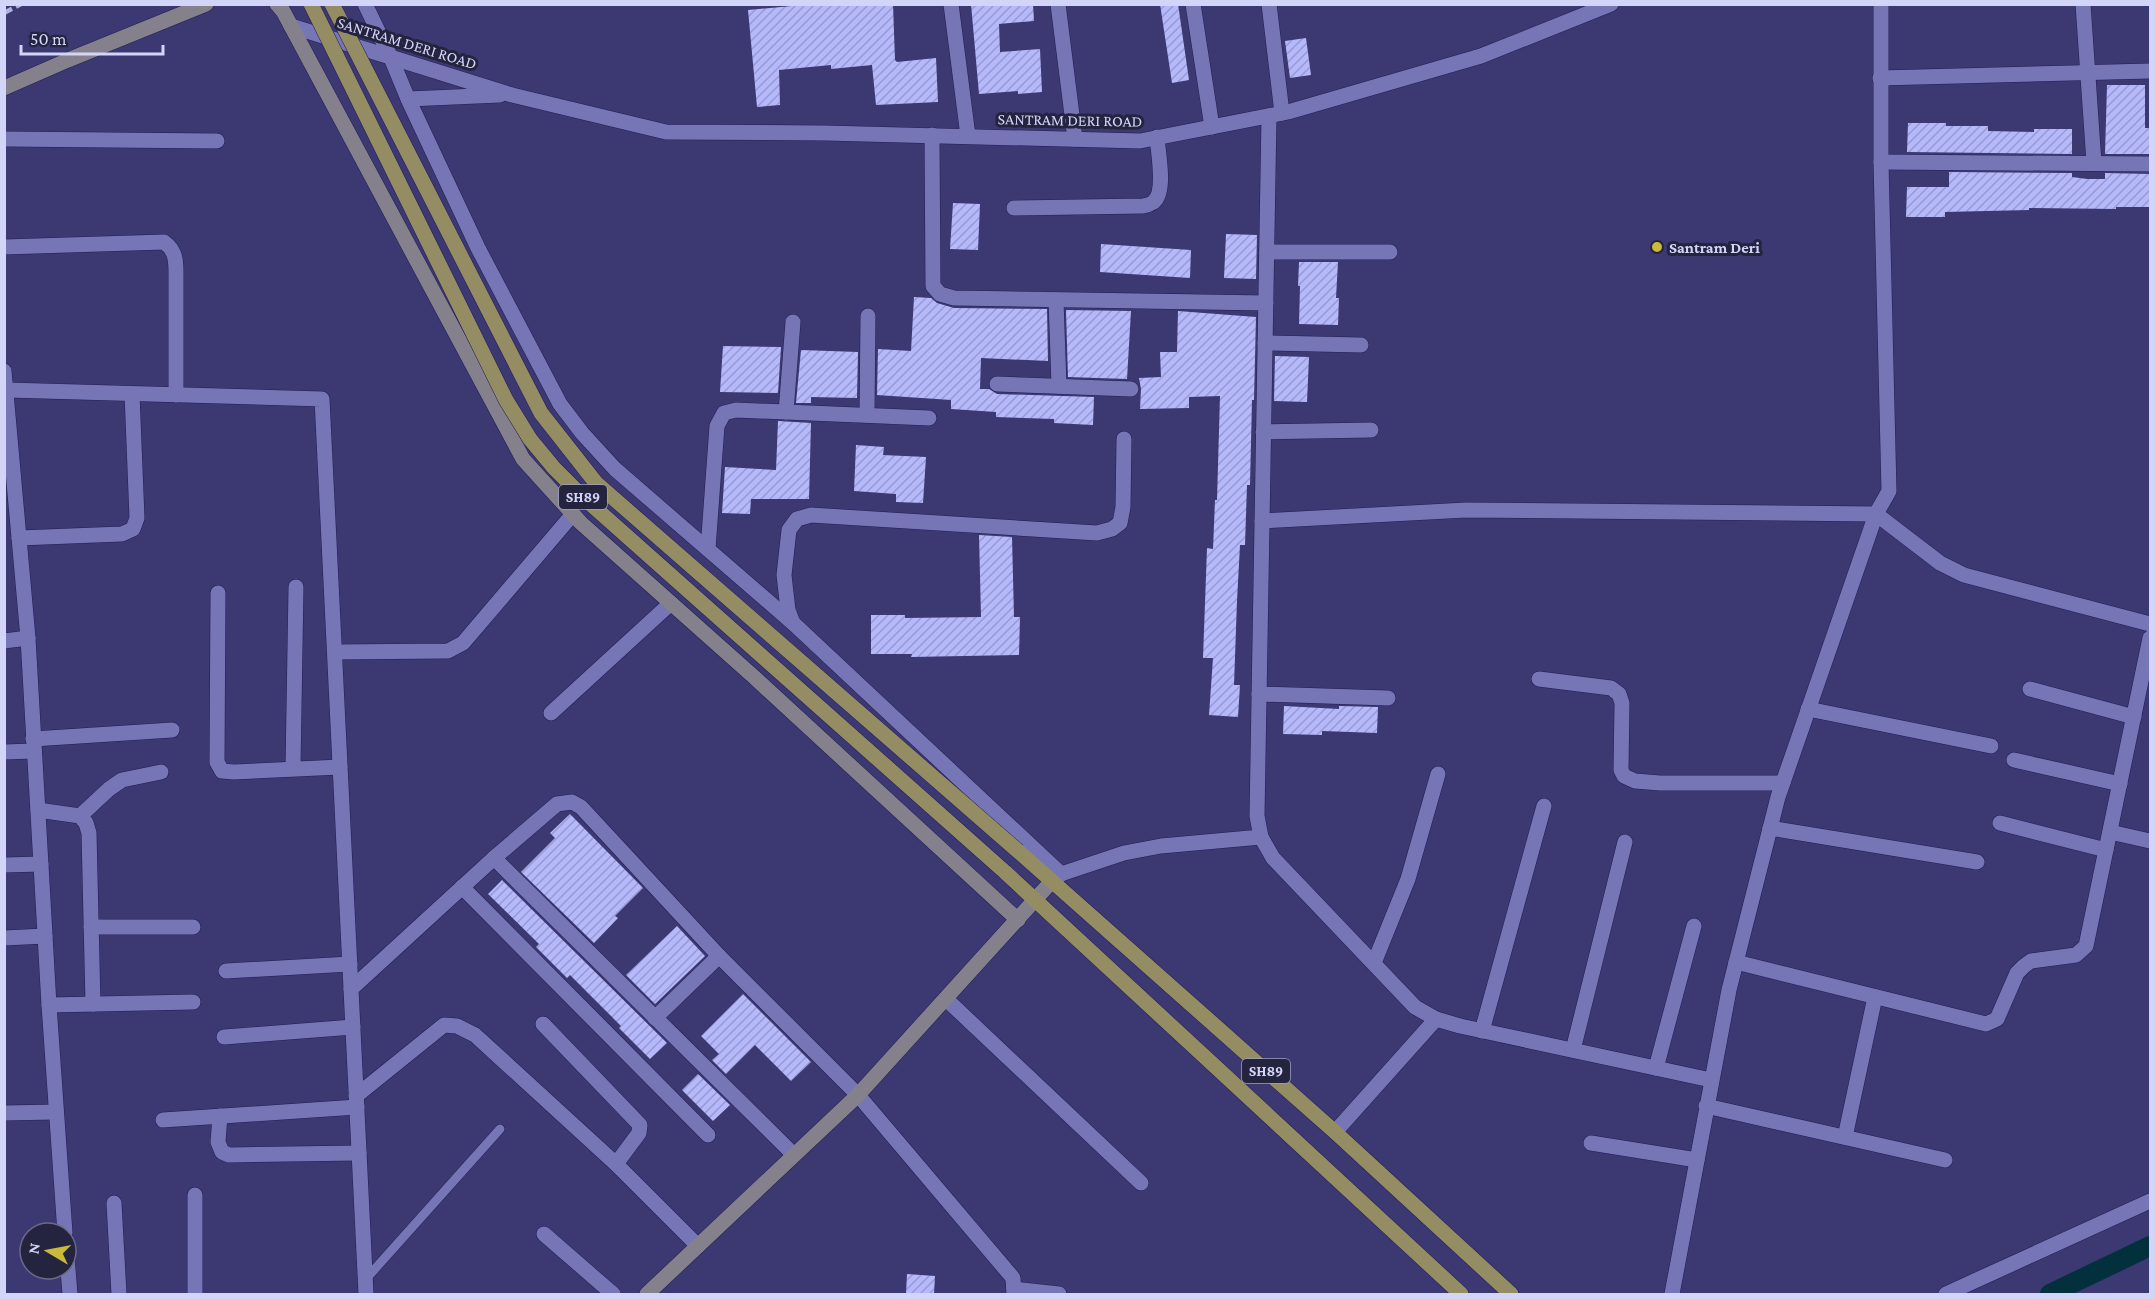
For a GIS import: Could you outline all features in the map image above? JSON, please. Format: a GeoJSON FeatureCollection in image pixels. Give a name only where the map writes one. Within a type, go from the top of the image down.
{"type":"FeatureCollection","features":[{"type":"Feature","properties":{"kind":"main road","name":"SH89"},"geometry":{"type":"LineString","coordinates":[[311,4],[506,400],[530,439],[554,468],[585,499],[1035,899],[1461,1294]]}},
{"type":"Feature","properties":{"kind":"main road","name":"SH89"},"geometry":{"type":"LineString","coordinates":[[332,4],[541,412],[596,483],[1018,851],[1057,878],[1511,1294]]}},
{"type":"Feature","properties":{"kind":"street"},"geometry":{"type":"LineString","coordinates":[[4,88],[206,4]]}},
{"type":"Feature","properties":{"kind":"street"},"geometry":{"type":"LineString","coordinates":[[277,4],[283,11],[523,459],[573,514],[1018,920]]}},
{"type":"Feature","properties":{"kind":"street"},"geometry":{"type":"LineString","coordinates":[[365,4],[478,248],[560,405],[615,469],[793,623],[1057,878]]}},
{"type":"Feature","properties":{"kind":"street"},"geometry":{"type":"LineString","coordinates":[[951,4],[968,136]]}},
{"type":"Feature","properties":{"kind":"street"},"geometry":{"type":"LineString","coordinates":[[1058,4],[1075,139]]}},
{"type":"Feature","properties":{"kind":"street"},"geometry":{"type":"LineString","coordinates":[[1192,4],[1212,127]]}},
{"type":"Feature","properties":{"kind":"street"},"geometry":{"type":"LineString","coordinates":[[1269,4],[1275,114],[1267,252],[1263,432],[1257,816],[1261,837],[1273,858],[1415,1006],[1436,1019],[1711,1080]]}},
{"type":"Feature","properties":{"kind":"street","name":"SANTRAM DERI ROAD"},"geometry":{"type":"LineString","coordinates":[[291,26],[512,95],[666,132],[932,135],[1140,141],[1275,114],[1481,56],[1611,4]]}},
{"type":"Feature","properties":{"kind":"street"},"geometry":{"type":"LineString","coordinates":[[1672,1294],[1711,1080],[1736,962],[1770,828],[1783,783],[1875,514],[1889,491],[1881,162],[1881,4]]}},
{"type":"Feature","properties":{"kind":"street"},"geometry":{"type":"LineString","coordinates":[[2083,4],[2094,163]]}},
{"type":"Feature","properties":{"kind":"street"},"geometry":{"type":"LineString","coordinates":[[1880,78],[2151,71]]}},
{"type":"Feature","properties":{"kind":"street","name":"SANTRAM DERI ROAD"},"geometry":{"type":"LineString","coordinates":[[408,99],[512,95]]}},
{"type":"Feature","properties":{"kind":"street"},"geometry":{"type":"LineString","coordinates":[[932,135],[933,286],[940,294],[954,298],[1266,303]]}},
{"type":"Feature","properties":{"kind":"street"},"geometry":{"type":"LineString","coordinates":[[1014,208],[1152,204],[1158,198],[1161,189],[1157,137]]}},
{"type":"Feature","properties":{"kind":"street"},"geometry":{"type":"LineString","coordinates":[[4,139],[217,141]]}},
{"type":"Feature","properties":{"kind":"street"},"geometry":{"type":"LineString","coordinates":[[1881,162],[2151,164]]}},
{"type":"Feature","properties":{"kind":"street"},"geometry":{"type":"LineString","coordinates":[[4,247],[164,242],[171,247],[176,258],[176,395]]}},
{"type":"Feature","properties":{"kind":"street"},"geometry":{"type":"LineString","coordinates":[[1267,252],[1390,252]]}},
{"type":"Feature","properties":{"kind":"street"},"geometry":{"type":"LineString","coordinates":[[1056,300],[1059,386]]}},
{"type":"Feature","properties":{"kind":"street"},"geometry":{"type":"LineString","coordinates":[[867,415],[868,316]]}},
{"type":"Feature","properties":{"kind":"street"},"geometry":{"type":"LineString","coordinates":[[786,412],[793,322]]}},
{"type":"Feature","properties":{"kind":"street"},"geometry":{"type":"LineString","coordinates":[[1265,343],[1361,345]]}},
{"type":"Feature","properties":{"kind":"street"},"geometry":{"type":"LineString","coordinates":[[4,371],[7,390],[8,441],[28,638],[64,1221]]}},
{"type":"Feature","properties":{"kind":"street"},"geometry":{"type":"LineString","coordinates":[[997,384],[1131,389]]}},
{"type":"Feature","properties":{"kind":"street"},"geometry":{"type":"LineString","coordinates":[[7,390],[322,399],[366,1287]]}},
{"type":"Feature","properties":{"kind":"street"},"geometry":{"type":"LineString","coordinates":[[19,538],[122,534],[134,529],[137,518],[132,394]]}},
{"type":"Feature","properties":{"kind":"street"},"geometry":{"type":"LineString","coordinates":[[708,549],[717,426],[724,413],[736,410],[929,418]]}},
{"type":"Feature","properties":{"kind":"street"},"geometry":{"type":"LineString","coordinates":[[1263,432],[1371,430]]}},
{"type":"Feature","properties":{"kind":"street"},"geometry":{"type":"LineString","coordinates":[[793,623],[788,610],[784,575],[789,530],[797,519],[811,515],[1097,533],[1112,529],[1120,523],[1123,507],[1124,439]]}},
{"type":"Feature","properties":{"kind":"street"},"geometry":{"type":"LineString","coordinates":[[1262,521],[1466,510],[1875,514],[1940,564],[1964,575],[2151,624]]}},
{"type":"Feature","properties":{"kind":"street"},"geometry":{"type":"LineString","coordinates":[[334,652],[448,651],[464,643],[573,514]]}},
{"type":"Feature","properties":{"kind":"street"},"geometry":{"type":"LineString","coordinates":[[293,768],[296,587]]}},
{"type":"Feature","properties":{"kind":"street"},"geometry":{"type":"LineString","coordinates":[[218,593],[217,762],[222,771],[340,767]]}},
{"type":"Feature","properties":{"kind":"street"},"geometry":{"type":"LineString","coordinates":[[551,713],[671,603]]}},
{"type":"Feature","properties":{"kind":"street"},"geometry":{"type":"LineString","coordinates":[[4,641],[28,638]]}},
{"type":"Feature","properties":{"kind":"street"},"geometry":{"type":"LineString","coordinates":[[1736,962],[1986,1024],[1997,1019],[2017,973],[2024,966],[2031,961],[2076,955],[2086,946],[2151,638]]}},
{"type":"Feature","properties":{"kind":"street"},"geometry":{"type":"LineString","coordinates":[[1539,679],[1611,688],[1619,694],[1622,703],[1621,770],[1624,776],[1635,781],[1783,783]]}},
{"type":"Feature","properties":{"kind":"street"},"geometry":{"type":"LineString","coordinates":[[2030,689],[2134,717]]}},
{"type":"Feature","properties":{"kind":"street"},"geometry":{"type":"LineString","coordinates":[[1259,694],[1388,698]]}},
{"type":"Feature","properties":{"kind":"street"},"geometry":{"type":"LineString","coordinates":[[1808,709],[1991,746]]}},
{"type":"Feature","properties":{"kind":"street"},"geometry":{"type":"LineString","coordinates":[[4,752],[34,745],[172,730]]}},
{"type":"Feature","properties":{"kind":"street"},"geometry":{"type":"LineString","coordinates":[[2014,760],[2120,783]]}},
{"type":"Feature","properties":{"kind":"street"},"geometry":{"type":"LineString","coordinates":[[80,816],[122,780],[160,772]]}},
{"type":"Feature","properties":{"kind":"street"},"geometry":{"type":"LineString","coordinates":[[1374,963],[1408,879],[1438,774]]}},
{"type":"Feature","properties":{"kind":"street"},"geometry":{"type":"LineString","coordinates":[[351,989],[494,858],[557,804],[565,801],[572,802],[581,807],[719,956],[858,1095],[1013,1278],[1014,1292],[1059,1294]]}},
{"type":"Feature","properties":{"kind":"street"},"geometry":{"type":"LineString","coordinates":[[1482,1031],[1544,806]]}},
{"type":"Feature","properties":{"kind":"street"},"geometry":{"type":"LineString","coordinates":[[38,810],[80,816],[86,823],[89,833],[93,1004]]}},
{"type":"Feature","properties":{"kind":"street"},"geometry":{"type":"LineString","coordinates":[[2000,823],[2106,850]]}},
{"type":"Feature","properties":{"kind":"street"},"geometry":{"type":"LineString","coordinates":[[1770,828],[1977,862]]}},
{"type":"Feature","properties":{"kind":"street"},"geometry":{"type":"LineString","coordinates":[[2110,832],[2151,841]]}},
{"type":"Feature","properties":{"kind":"street"},"geometry":{"type":"LineString","coordinates":[[647,1294],[858,1095],[1035,899],[1057,878],[1124,853],[1161,846],[1261,837]]}},
{"type":"Feature","properties":{"kind":"street"},"geometry":{"type":"LineString","coordinates":[[1573,1050],[1625,842]]}},
{"type":"Feature","properties":{"kind":"street"},"geometry":{"type":"LineString","coordinates":[[494,858],[794,1155]]}},
{"type":"Feature","properties":{"kind":"street"},"geometry":{"type":"LineString","coordinates":[[4,865],[41,864]]}},
{"type":"Feature","properties":{"kind":"street"},"geometry":{"type":"LineString","coordinates":[[462,887],[708,1135]]}},
{"type":"Feature","properties":{"kind":"street"},"geometry":{"type":"LineString","coordinates":[[1656,1068],[1694,926]]}},
{"type":"Feature","properties":{"kind":"street"},"geometry":{"type":"LineString","coordinates":[[92,927],[193,927]]}},
{"type":"Feature","properties":{"kind":"street"},"geometry":{"type":"LineString","coordinates":[[4,938],[45,936]]}},
{"type":"Feature","properties":{"kind":"street"},"geometry":{"type":"LineString","coordinates":[[655,1018],[719,956]]}},
{"type":"Feature","properties":{"kind":"street"},"geometry":{"type":"LineString","coordinates":[[226,971],[350,964]]}},
{"type":"Feature","properties":{"kind":"street"},"geometry":{"type":"LineString","coordinates":[[1845,1137],[1875,997]]}},
{"type":"Feature","properties":{"kind":"street"},"geometry":{"type":"LineString","coordinates":[[946,999],[1141,1183]]}},
{"type":"Feature","properties":{"kind":"street"},"geometry":{"type":"LineString","coordinates":[[49,1005],[193,1002]]}},
{"type":"Feature","properties":{"kind":"street"},"geometry":{"type":"LineString","coordinates":[[1335,1132],[1436,1019]]}},
{"type":"Feature","properties":{"kind":"street"},"geometry":{"type":"LineString","coordinates":[[164,1119],[220,1116],[357,1102],[444,1024],[457,1026],[475,1035],[616,1164],[698,1246]]}},
{"type":"Feature","properties":{"kind":"street"},"geometry":{"type":"LineString","coordinates":[[543,1024],[640,1125],[639,1133],[616,1164]]}},
{"type":"Feature","properties":{"kind":"street"},"geometry":{"type":"LineString","coordinates":[[224,1037],[353,1027]]}},
{"type":"Feature","properties":{"kind":"street"},"geometry":{"type":"LineString","coordinates":[[1706,1106],[1944,1160]]}},
{"type":"Feature","properties":{"kind":"street"},"geometry":{"type":"LineString","coordinates":[[4,1113],[56,1112]]}},
{"type":"Feature","properties":{"kind":"street"},"geometry":{"type":"LineString","coordinates":[[220,1116],[218,1142],[222,1152],[230,1155],[359,1153]]}},
{"type":"Feature","properties":{"kind":"street"},"geometry":{"type":"LineString","coordinates":[[1591,1143],[1696,1160]]}},
{"type":"Feature","properties":{"kind":"street"},"geometry":{"type":"LineString","coordinates":[[195,1195],[195,1294]]}},
{"type":"Feature","properties":{"kind":"street"},"geometry":{"type":"LineString","coordinates":[[1946,1294],[2151,1201]]}},
{"type":"Feature","properties":{"kind":"street"},"geometry":{"type":"LineString","coordinates":[[114,1203],[119,1294]]}},
{"type":"Feature","properties":{"kind":"street"},"geometry":{"type":"LineString","coordinates":[[544,1234],[613,1294]]}},
{"type":"Feature","properties":{"kind":"lane"},"geometry":{"type":"LineString","coordinates":[[366,1287],[500,1129]]}},
{"type":"Feature","properties":{"kind":"building"},"geometry":{"type":"Polygon","coordinates":[[[792,4],[893,4],[895,60],[897,62],[936,58],[938,102],[876,105],[872,65],[831,69],[831,65],[779,70],[780,105],[757,107],[748,10],[792,6],[792,4]]]}},
{"type":"Feature","properties":{"kind":"building"},"geometry":{"type":"Polygon","coordinates":[[[971,4],[1033,4],[1034,21],[999,24],[1000,52],[1040,49],[1042,92],[979,94],[971,4]]]}},
{"type":"Feature","properties":{"kind":"building"},"geometry":{"type":"Polygon","coordinates":[[[1160,4],[1178,4],[1189,80],[1172,83],[1160,4]]]}},
{"type":"Feature","properties":{"kind":"building"},"geometry":{"type":"Polygon","coordinates":[[[1306,38],[1311,75],[1290,78],[1285,41],[1306,38]]]}},
{"type":"Feature","properties":{"kind":"building"},"geometry":{"type":"Polygon","coordinates":[[[2107,85],[2145,85],[2145,128],[2151,128],[2151,154],[2105,154],[2107,85]]]}},
{"type":"Feature","properties":{"kind":"building"},"geometry":{"type":"Polygon","coordinates":[[[1908,123],[1988,126],[1988,131],[2034,132],[2034,129],[2072,129],[2072,154],[1907,152],[1908,123]]]}},
{"type":"Feature","properties":{"kind":"building"},"geometry":{"type":"Polygon","coordinates":[[[1949,172],[2072,173],[2072,177],[2087,179],[2105,179],[2105,173],[2151,174],[2151,207],[2029,208],[2029,210],[1945,212],[1945,217],[1906,217],[1907,187],[1949,187],[1949,172]]]}},
{"type":"Feature","properties":{"kind":"building"},"geometry":{"type":"Polygon","coordinates":[[[953,203],[980,204],[978,250],[950,249],[953,203]]]}},
{"type":"Feature","properties":{"kind":"building"},"geometry":{"type":"Polygon","coordinates":[[[1226,234],[1257,235],[1256,279],[1224,278],[1226,234]]]}},
{"type":"Feature","properties":{"kind":"building"},"geometry":{"type":"Polygon","coordinates":[[[1101,244],[1191,250],[1190,278],[1100,272],[1101,244]]]}},
{"type":"Feature","properties":{"kind":"building"},"geometry":{"type":"Polygon","coordinates":[[[1299,262],[1338,262],[1336,298],[1339,298],[1338,325],[1299,324],[1299,262]]]}},
{"type":"Feature","properties":{"kind":"building"},"geometry":{"type":"Polygon","coordinates":[[[914,297],[931,298],[937,303],[954,308],[1047,309],[1048,361],[981,358],[980,389],[989,389],[997,394],[1094,397],[1093,425],[1054,423],[1054,419],[996,417],[996,412],[951,409],[951,400],[877,395],[878,349],[911,351],[914,297]]]}},
{"type":"Feature","properties":{"kind":"building"},"geometry":{"type":"Polygon","coordinates":[[[1066,310],[1131,311],[1127,379],[1068,377],[1066,310]]]}},
{"type":"Feature","properties":{"kind":"building"},"geometry":{"type":"Polygon","coordinates":[[[1178,311],[1256,317],[1250,485],[1247,485],[1245,545],[1240,545],[1237,601],[1234,685],[1240,685],[1238,717],[1209,715],[1213,658],[1203,658],[1207,548],[1213,549],[1215,500],[1217,500],[1220,396],[1189,397],[1189,408],[1140,409],[1139,378],[1161,377],[1160,352],[1177,352],[1178,311]]]}},
{"type":"Feature","properties":{"kind":"building"},"geometry":{"type":"Polygon","coordinates":[[[723,346],[781,347],[778,393],[720,392],[723,346]]]}},
{"type":"Feature","properties":{"kind":"building"},"geometry":{"type":"Polygon","coordinates":[[[801,350],[858,352],[857,398],[811,397],[811,403],[796,403],[801,350]]]}},
{"type":"Feature","properties":{"kind":"building"},"geometry":{"type":"Polygon","coordinates":[[[1275,356],[1309,357],[1307,402],[1274,401],[1275,356]]]}},
{"type":"Feature","properties":{"kind":"building"},"geometry":{"type":"Polygon","coordinates":[[[778,421],[811,423],[809,499],[751,499],[750,514],[722,513],[725,467],[776,470],[778,421]]]}},
{"type":"Feature","properties":{"kind":"building"},"geometry":{"type":"Polygon","coordinates":[[[856,445],[884,447],[883,455],[926,457],[923,503],[896,502],[896,494],[854,491],[856,445]]]}},
{"type":"Feature","properties":{"kind":"building"},"geometry":{"type":"Polygon","coordinates":[[[979,535],[1012,537],[1014,617],[1020,617],[1019,655],[911,657],[912,654],[871,654],[871,615],[905,615],[905,618],[981,617],[979,535]]]}},
{"type":"Feature","properties":{"kind":"building"},"geometry":{"type":"Polygon","coordinates":[[[1284,706],[1339,709],[1339,706],[1378,707],[1377,733],[1322,731],[1322,735],[1283,734],[1284,706]]]}},
{"type":"Feature","properties":{"kind":"building"},"geometry":{"type":"Polygon","coordinates":[[[570,814],[643,888],[615,916],[618,918],[594,943],[521,872],[555,838],[550,833],[570,814]]]}},
{"type":"Feature","properties":{"kind":"building"},"geometry":{"type":"Polygon","coordinates":[[[502,880],[667,1043],[650,1059],[570,975],[567,978],[536,947],[539,944],[488,894],[502,880]]]}},
{"type":"Feature","properties":{"kind":"building"},"geometry":{"type":"Polygon","coordinates":[[[677,926],[705,956],[655,1004],[626,975],[677,926]]]}},
{"type":"Feature","properties":{"kind":"building"},"geometry":{"type":"Polygon","coordinates":[[[743,994],[811,1062],[791,1081],[755,1045],[726,1074],[712,1060],[719,1054],[701,1036],[743,994]]]}},
{"type":"Feature","properties":{"kind":"building"},"geometry":{"type":"Polygon","coordinates":[[[698,1074],[730,1105],[713,1121],[682,1090],[698,1074]]]}},
{"type":"Feature","properties":{"kind":"building"},"geometry":{"type":"Polygon","coordinates":[[[907,1274],[935,1276],[934,1294],[906,1294],[907,1274]]]}},
{"type":"Feature","properties":{"kind":"waterway"},"geometry":{"type":"LineString","coordinates":[[2050,1294],[2150,1246]]}},
{"type":"Feature","properties":{"kind":"railway"},"geometry":{"type":"LineString","coordinates":[[4,13],[21,4]]}},
{"type":"Feature","properties":{"kind":"place","name":"Santram Deri"},"geometry":{"type":"Point","coordinates":[1657,247]}}]}
